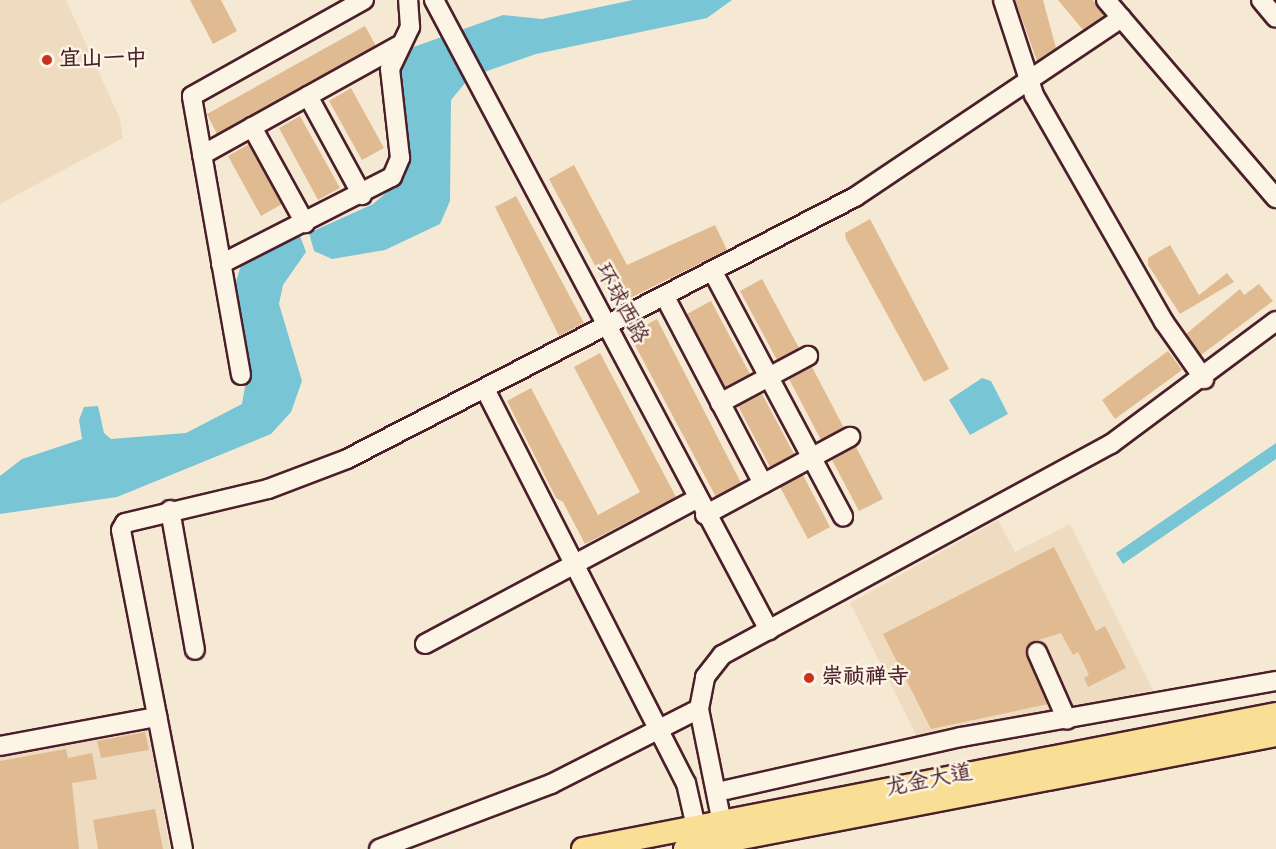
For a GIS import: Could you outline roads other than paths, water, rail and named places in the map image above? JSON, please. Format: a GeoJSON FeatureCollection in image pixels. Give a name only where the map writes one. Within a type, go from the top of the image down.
{"type":"FeatureCollection","features":[{"type":"Feature","properties":{"kind":"main road","name":"龙金大道"},"geometry":{"type":"LineString","coordinates":[[685,849],[730,835],[1276,714]]}},
{"type":"Feature","properties":{"kind":"main road","name":"龙金大道"},"geometry":{"type":"LineString","coordinates":[[583,849],[696,827],[730,835],[1276,735]]}},
{"type":"Feature","properties":{"kind":"street"},"geometry":{"type":"LineString","coordinates":[[242,375],[192,96],[364,0]]}},
{"type":"Feature","properties":{"kind":"street"},"geometry":{"type":"LineString","coordinates":[[221,264],[388,182],[398,165],[390,69],[398,46],[410,27],[408,0]]}},
{"type":"Feature","properties":{"kind":"street","name":"环球西路"},"geometry":{"type":"LineString","coordinates":[[434,0],[701,507],[769,630]]}},
{"type":"Feature","properties":{"kind":"street"},"geometry":{"type":"LineString","coordinates":[[1004,0],[1028,82],[1164,322],[1204,379]]}},
{"type":"Feature","properties":{"kind":"street"},"geometry":{"type":"LineString","coordinates":[[1106,0],[1276,198]]}},
{"type":"Feature","properties":{"kind":"street"},"geometry":{"type":"LineString","coordinates":[[183,849],[121,530],[130,519],[306,477],[485,389],[713,273],[855,197],[1121,18]]}},
{"type":"Feature","properties":{"kind":"street"},"geometry":{"type":"LineString","coordinates":[[202,155],[398,46]]}},
{"type":"Feature","properties":{"kind":"street"},"geometry":{"type":"LineString","coordinates":[[308,96],[362,195]]}},
{"type":"Feature","properties":{"kind":"street"},"geometry":{"type":"LineString","coordinates":[[252,128],[305,223]]}},
{"type":"Feature","properties":{"kind":"street"},"geometry":{"type":"LineString","coordinates":[[713,273],[843,518]]}},
{"type":"Feature","properties":{"kind":"street"},"geometry":{"type":"LineString","coordinates":[[665,297],[763,484]]}},
{"type":"Feature","properties":{"kind":"street"},"geometry":{"type":"LineString","coordinates":[[730,835],[699,709],[702,685],[715,662],[747,637],[769,630],[1053,479],[1204,379],[1276,321]]}},
{"type":"Feature","properties":{"kind":"street"},"geometry":{"type":"LineString","coordinates":[[720,403],[808,356]]}},
{"type":"Feature","properties":{"kind":"street"},"geometry":{"type":"LineString","coordinates":[[485,389],[686,783],[696,827]]}},
{"type":"Feature","properties":{"kind":"street"},"geometry":{"type":"LineString","coordinates":[[425,644],[574,563],[701,507],[763,484],[850,437]]}},
{"type":"Feature","properties":{"kind":"street"},"geometry":{"type":"LineString","coordinates":[[170,510],[195,650]]}},
{"type":"Feature","properties":{"kind":"street"},"geometry":{"type":"LineString","coordinates":[[730,835],[726,790],[709,708],[712,688],[723,669],[769,630]]}},
{"type":"Feature","properties":{"kind":"street"},"geometry":{"type":"LineString","coordinates":[[1037,652],[1067,720]]}},
{"type":"Feature","properties":{"kind":"street"},"geometry":{"type":"LineString","coordinates":[[726,790],[1067,720],[1276,681]]}},
{"type":"Feature","properties":{"kind":"street"},"geometry":{"type":"LineString","coordinates":[[379,849],[551,784],[699,709]]}},
{"type":"Feature","properties":{"kind":"street"},"geometry":{"type":"LineString","coordinates":[[0,746],[157,717]]}},
{"type":"Feature","properties":{"kind":"water"},"geometry":{"type":"Polygon","coordinates":[[[633,0],[732,0],[707,18],[536,54],[470,77],[451,100],[450,201],[440,224],[385,250],[332,259],[314,251],[309,233],[373,204],[405,177],[409,162],[397,71],[408,49],[503,15],[542,19],[633,0]]]}},
{"type":"Feature","properties":{"kind":"water"},"geometry":{"type":"Polygon","coordinates":[[[299,233],[306,252],[283,285],[279,304],[302,381],[291,412],[271,434],[117,497],[0,514],[0,476],[22,459],[82,439],[79,420],[84,407],[98,406],[104,433],[111,439],[186,433],[242,404],[247,375],[231,299],[243,258],[299,233]]]}},
{"type":"Feature","properties":{"kind":"water"},"geometry":{"type":"Polygon","coordinates":[[[982,378],[991,381],[1008,414],[970,435],[949,400],[982,378]]]}},
{"type":"Feature","properties":{"kind":"water"},"geometry":{"type":"Polygon","coordinates":[[[1276,443],[1276,459],[1123,564],[1116,553],[1276,443]]]}},
{"type":"Feature","properties":{"kind":"place","name":"宜山一中"},"geometry":{"type":"Point","coordinates":[47,60]}},
{"type":"Feature","properties":{"kind":"place","name":"崇祯禅寺"},"geometry":{"type":"Point","coordinates":[809,678]}}]}
